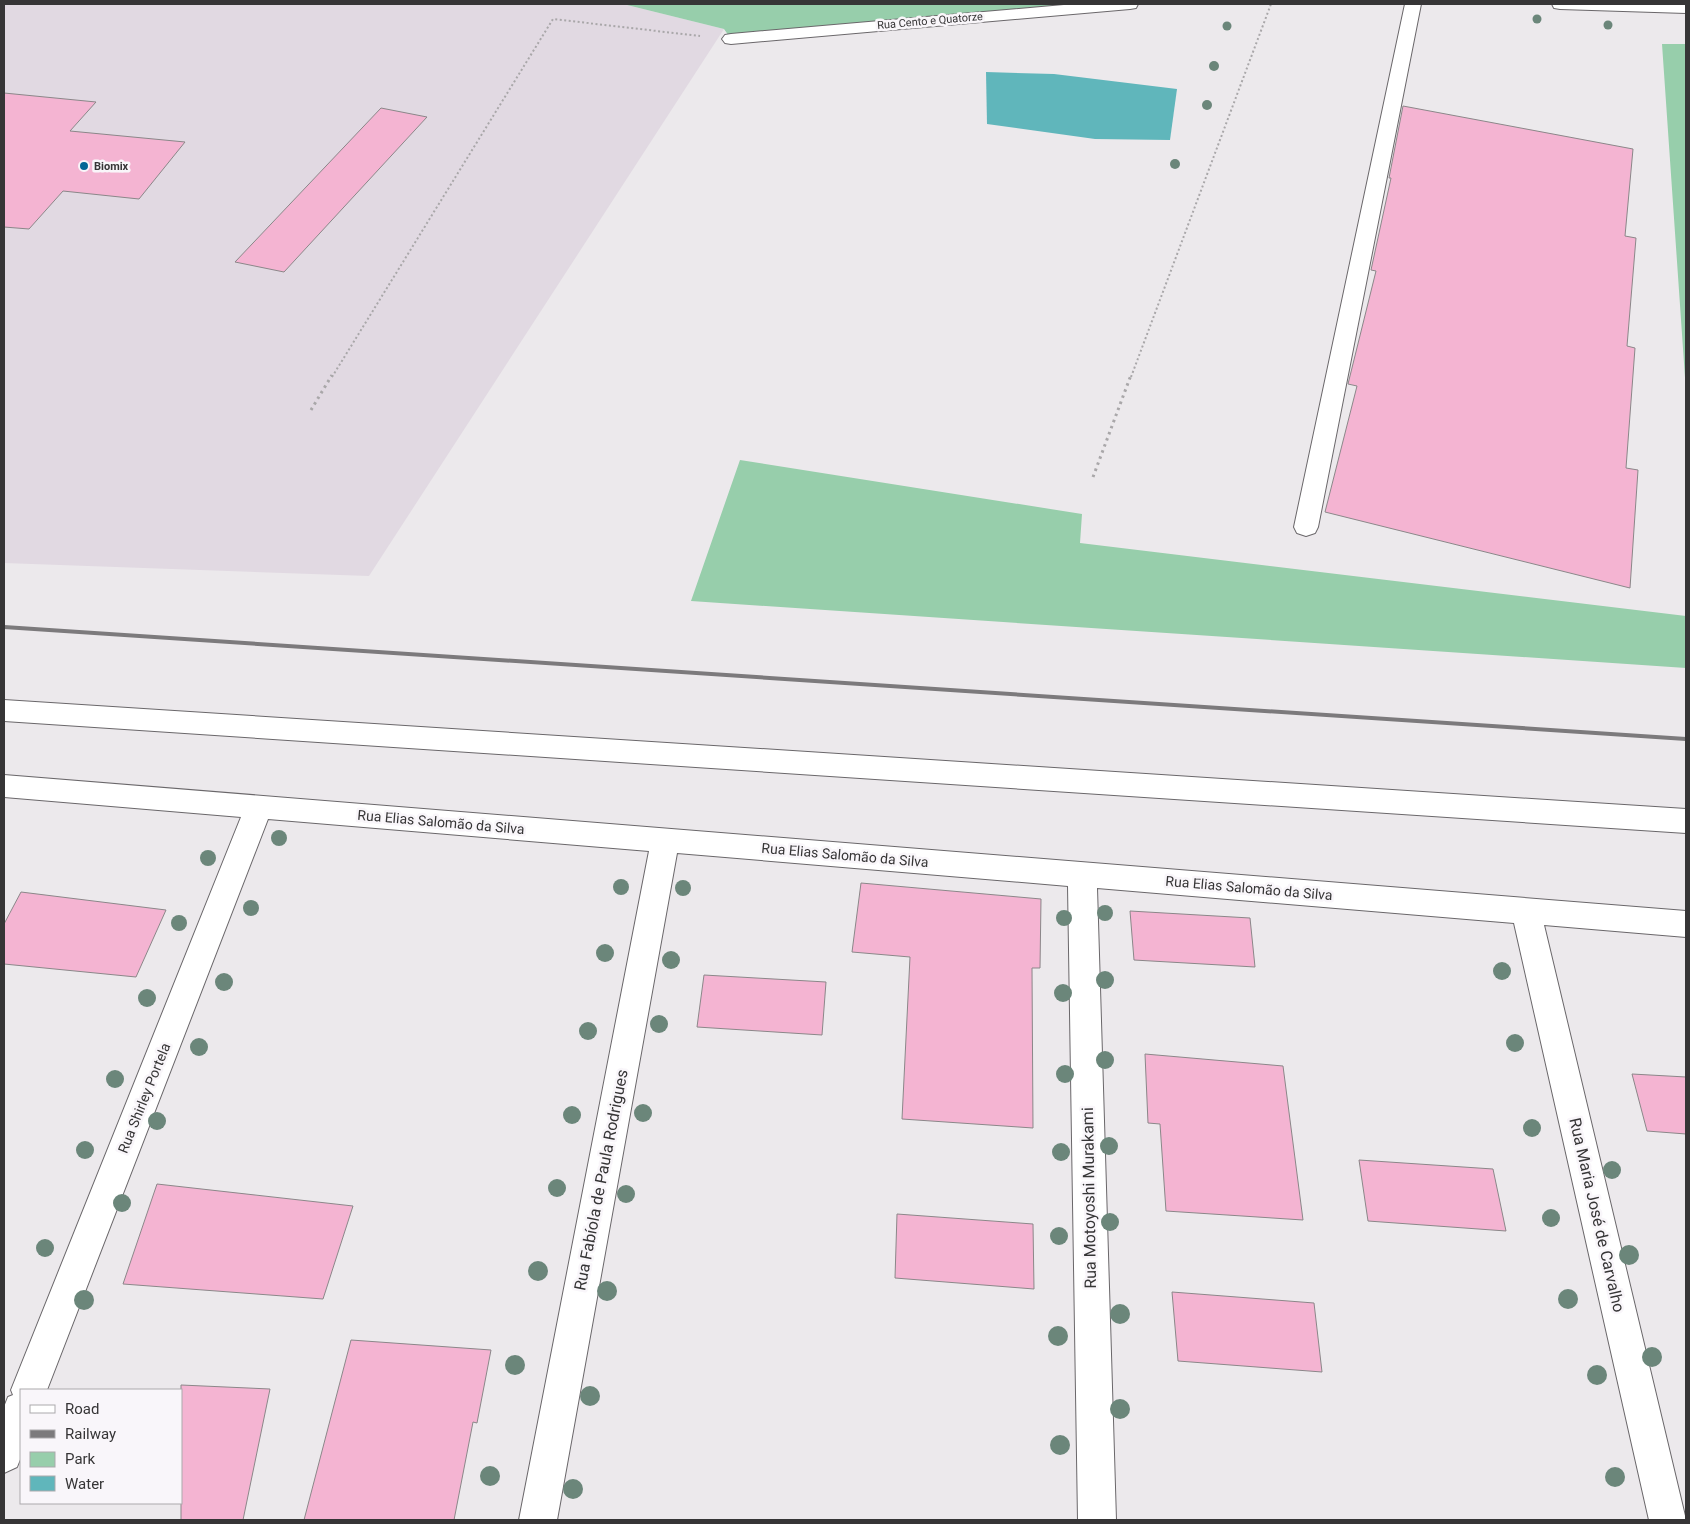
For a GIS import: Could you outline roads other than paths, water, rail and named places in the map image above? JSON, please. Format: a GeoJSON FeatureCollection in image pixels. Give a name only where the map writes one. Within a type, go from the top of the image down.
{"type":"FeatureCollection","features":[{"type":"Feature","properties":{"kind":"street","name":"Rua Cento e Quatorze"},"geometry":{"type":"LineString","coordinates":[[731,39],[1130,4]]}},
{"type":"Feature","properties":{"kind":"street"},"geometry":{"type":"LineString","coordinates":[[1306,526],[1413,4]]}},
{"type":"Feature","properties":{"kind":"street"},"geometry":{"type":"LineString","coordinates":[[1560,4],[1686,8]]}},
{"type":"Feature","properties":{"kind":"street"},"geometry":{"type":"LineString","coordinates":[[4,710],[1686,822]]}},
{"type":"Feature","properties":{"kind":"street","name":"Rua Elias Salomão da Silva"},"geometry":{"type":"LineString","coordinates":[[4,786],[1686,924]]}},
{"type":"Feature","properties":{"kind":"street","name":"Rua Shirley Portela"},"geometry":{"type":"LineString","coordinates":[[29,1389],[259,806]]}},
{"type":"Feature","properties":{"kind":"street","name":"Rua Fabíola de Paula Rodrigues"},"geometry":{"type":"LineString","coordinates":[[538,1520],[665,840]]}},
{"type":"Feature","properties":{"kind":"street","name":"Rua Motoyoshi Murakami"},"geometry":{"type":"LineString","coordinates":[[1082,875],[1097,1520]]}},
{"type":"Feature","properties":{"kind":"street","name":"Rua Maria José de Carvalho"},"geometry":{"type":"LineString","coordinates":[[1526,911],[1668,1520]]}},
{"type":"Feature","properties":{"kind":"street"},"geometry":{"type":"LineString","coordinates":[[4,1454],[20,1413]]}},
{"type":"Feature","properties":{"kind":"water"},"geometry":{"type":"Polygon","coordinates":[[[986,72],[1054,74],[1177,89],[1170,140],[1095,139],[987,124],[986,72]]]}},
{"type":"Feature","properties":{"kind":"railway"},"geometry":{"type":"LineString","coordinates":[[4,627],[1686,739]]}},
{"type":"Feature","properties":{"kind":"place","name":"Biomix"},"geometry":{"type":"Point","coordinates":[84,166]}}]}
